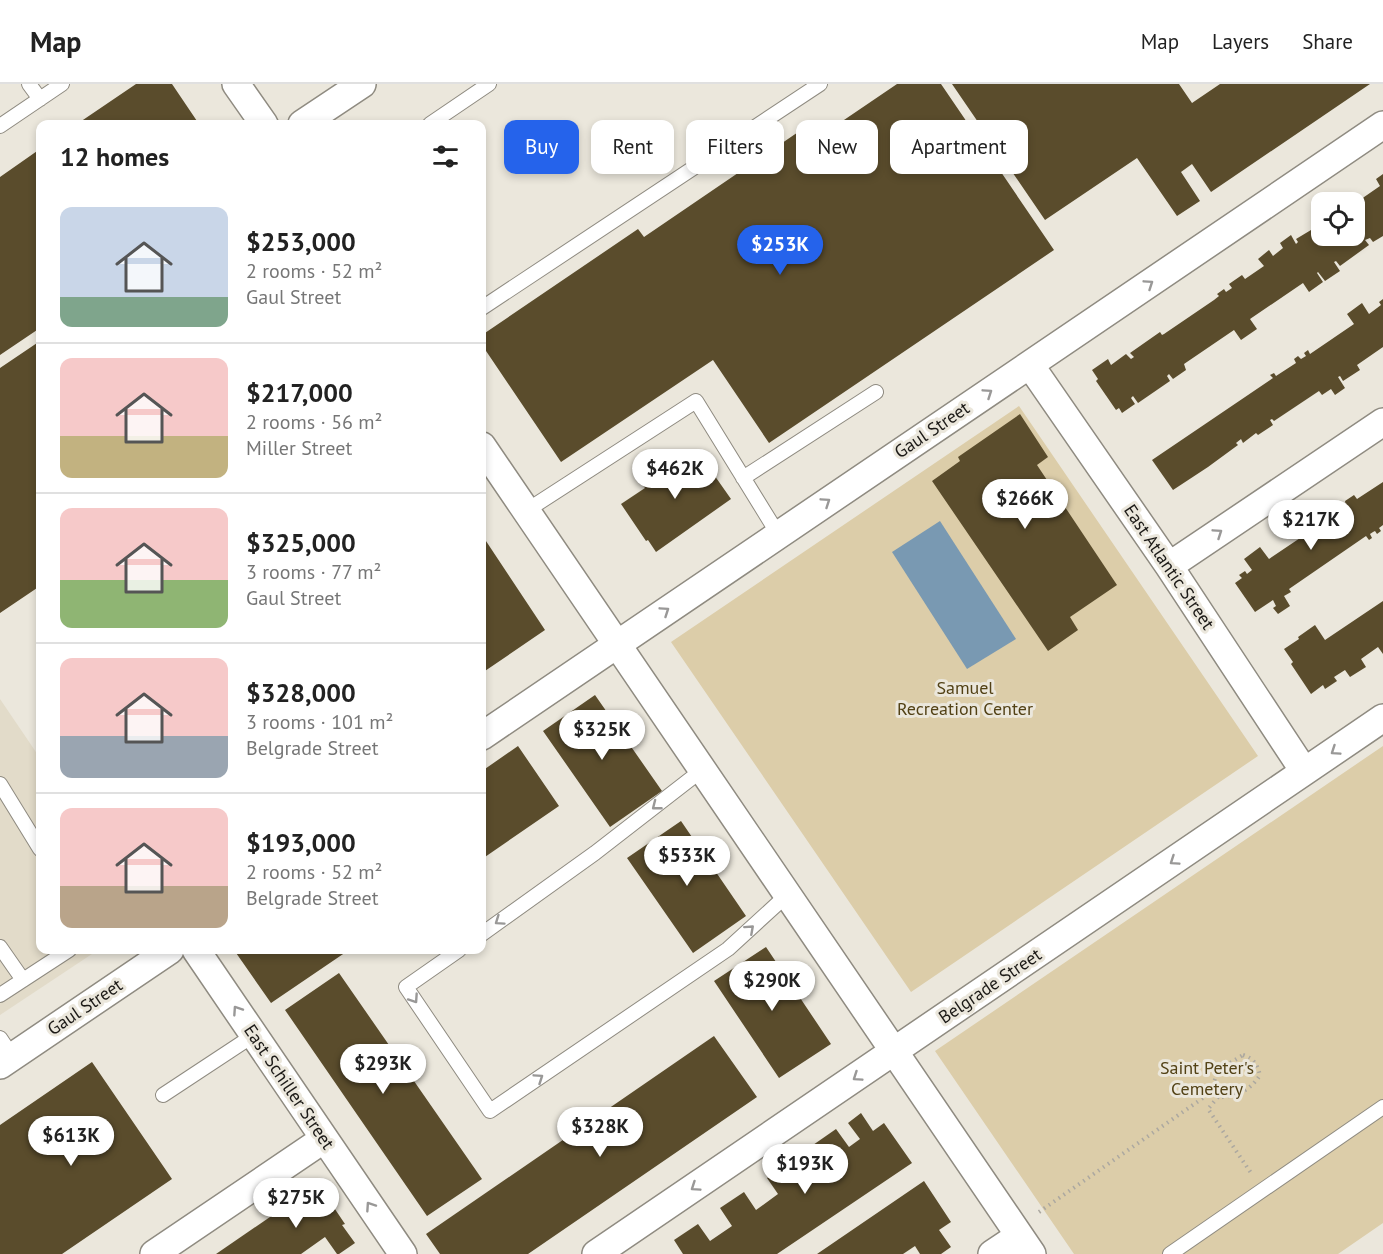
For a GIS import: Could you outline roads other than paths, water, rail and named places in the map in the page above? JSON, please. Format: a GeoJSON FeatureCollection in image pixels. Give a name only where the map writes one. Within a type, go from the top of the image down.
{"type":"FeatureCollection","features":[{"type":"Feature","properties":{"kind":"street"},"geometry":{"type":"LineString","coordinates":[[236,84],[261,120]]}},
{"type":"Feature","properties":{"kind":"street"},"geometry":{"type":"LineString","coordinates":[[308,120],[362,84]]}},
{"type":"Feature","properties":{"kind":"street","name":"Gaul Street"},"geometry":{"type":"LineString","coordinates":[[486,733],[1383,125]]}},
{"type":"Feature","properties":{"kind":"street","name":"East Atlantic Street"},"geometry":{"type":"LineString","coordinates":[[1030,365],[1170,566],[1304,771]]}},
{"type":"Feature","properties":{"kind":"street"},"geometry":{"type":"LineString","coordinates":[[1170,566],[1383,422]]}},
{"type":"Feature","properties":{"kind":"street"},"geometry":{"type":"LineString","coordinates":[[486,452],[1022,1240],[992,1254]]}},
{"type":"Feature","properties":{"kind":"street","name":"Belgrade Street"},"geometry":{"type":"LineString","coordinates":[[596,1254],[1383,718]]}},
{"type":"Feature","properties":{"kind":"street","name":"Gaul Street"},"geometry":{"type":"LineString","coordinates":[[4,1053],[164,954]]}},
{"type":"Feature","properties":{"kind":"street","name":"East Schiller Street"},"geometry":{"type":"LineString","coordinates":[[199,954],[403,1254]]}},
{"type":"Feature","properties":{"kind":"street"},"geometry":{"type":"LineString","coordinates":[[154,1254],[324,1139]]}},
{"type":"Feature","properties":{"kind":"lane"},"geometry":{"type":"LineString","coordinates":[[29,84],[39,99]]}},
{"type":"Feature","properties":{"kind":"lane"},"geometry":{"type":"LineString","coordinates":[[0,126],[62,84]]}},
{"type":"Feature","properties":{"kind":"lane"},"geometry":{"type":"LineString","coordinates":[[436,120],[489,84]]}},
{"type":"Feature","properties":{"kind":"lane"},"geometry":{"type":"LineString","coordinates":[[486,305],[820,84]]}},
{"type":"Feature","properties":{"kind":"lane"},"geometry":{"type":"LineString","coordinates":[[743,478],[876,392]]}},
{"type":"Feature","properties":{"kind":"lane"},"geometry":{"type":"LineString","coordinates":[[526,511],[696,401],[778,534]]}},
{"type":"Feature","properties":{"kind":"lane"},"geometry":{"type":"LineString","coordinates":[[486,931],[596,853],[702,770]]}},
{"type":"Feature","properties":{"kind":"lane"},"geometry":{"type":"LineString","coordinates":[[0,784],[36,842]]}},
{"type":"Feature","properties":{"kind":"lane"},"geometry":{"type":"LineString","coordinates":[[453,954],[406,987],[490,1111],[728,949],[788,895]]}},
{"type":"Feature","properties":{"kind":"lane"},"geometry":{"type":"LineString","coordinates":[[0,947],[23,980]]}},
{"type":"Feature","properties":{"kind":"lane"},"geometry":{"type":"LineString","coordinates":[[0,995],[63,954]]}},
{"type":"Feature","properties":{"kind":"lane"},"geometry":{"type":"LineString","coordinates":[[163,1095],[254,1035]]}},
{"type":"Feature","properties":{"kind":"lane"},"geometry":{"type":"LineString","coordinates":[[1170,1254],[1383,1107]]}},
{"type":"Feature","properties":{"kind":"water"},"geometry":{"type":"Polygon","coordinates":[[[940,521],[1016,639],[967,669],[892,552],[940,521]]]}},
{"type":"Feature","properties":{"kind":"park label","name":"Samuel Recreation Center"},"geometry":{"type":"Point","coordinates":[965,698]}},
{"type":"Feature","properties":{"kind":"park label","name":"Saint Peter's Cemetery"},"geometry":{"type":"Point","coordinates":[1207,1078]}}]}
